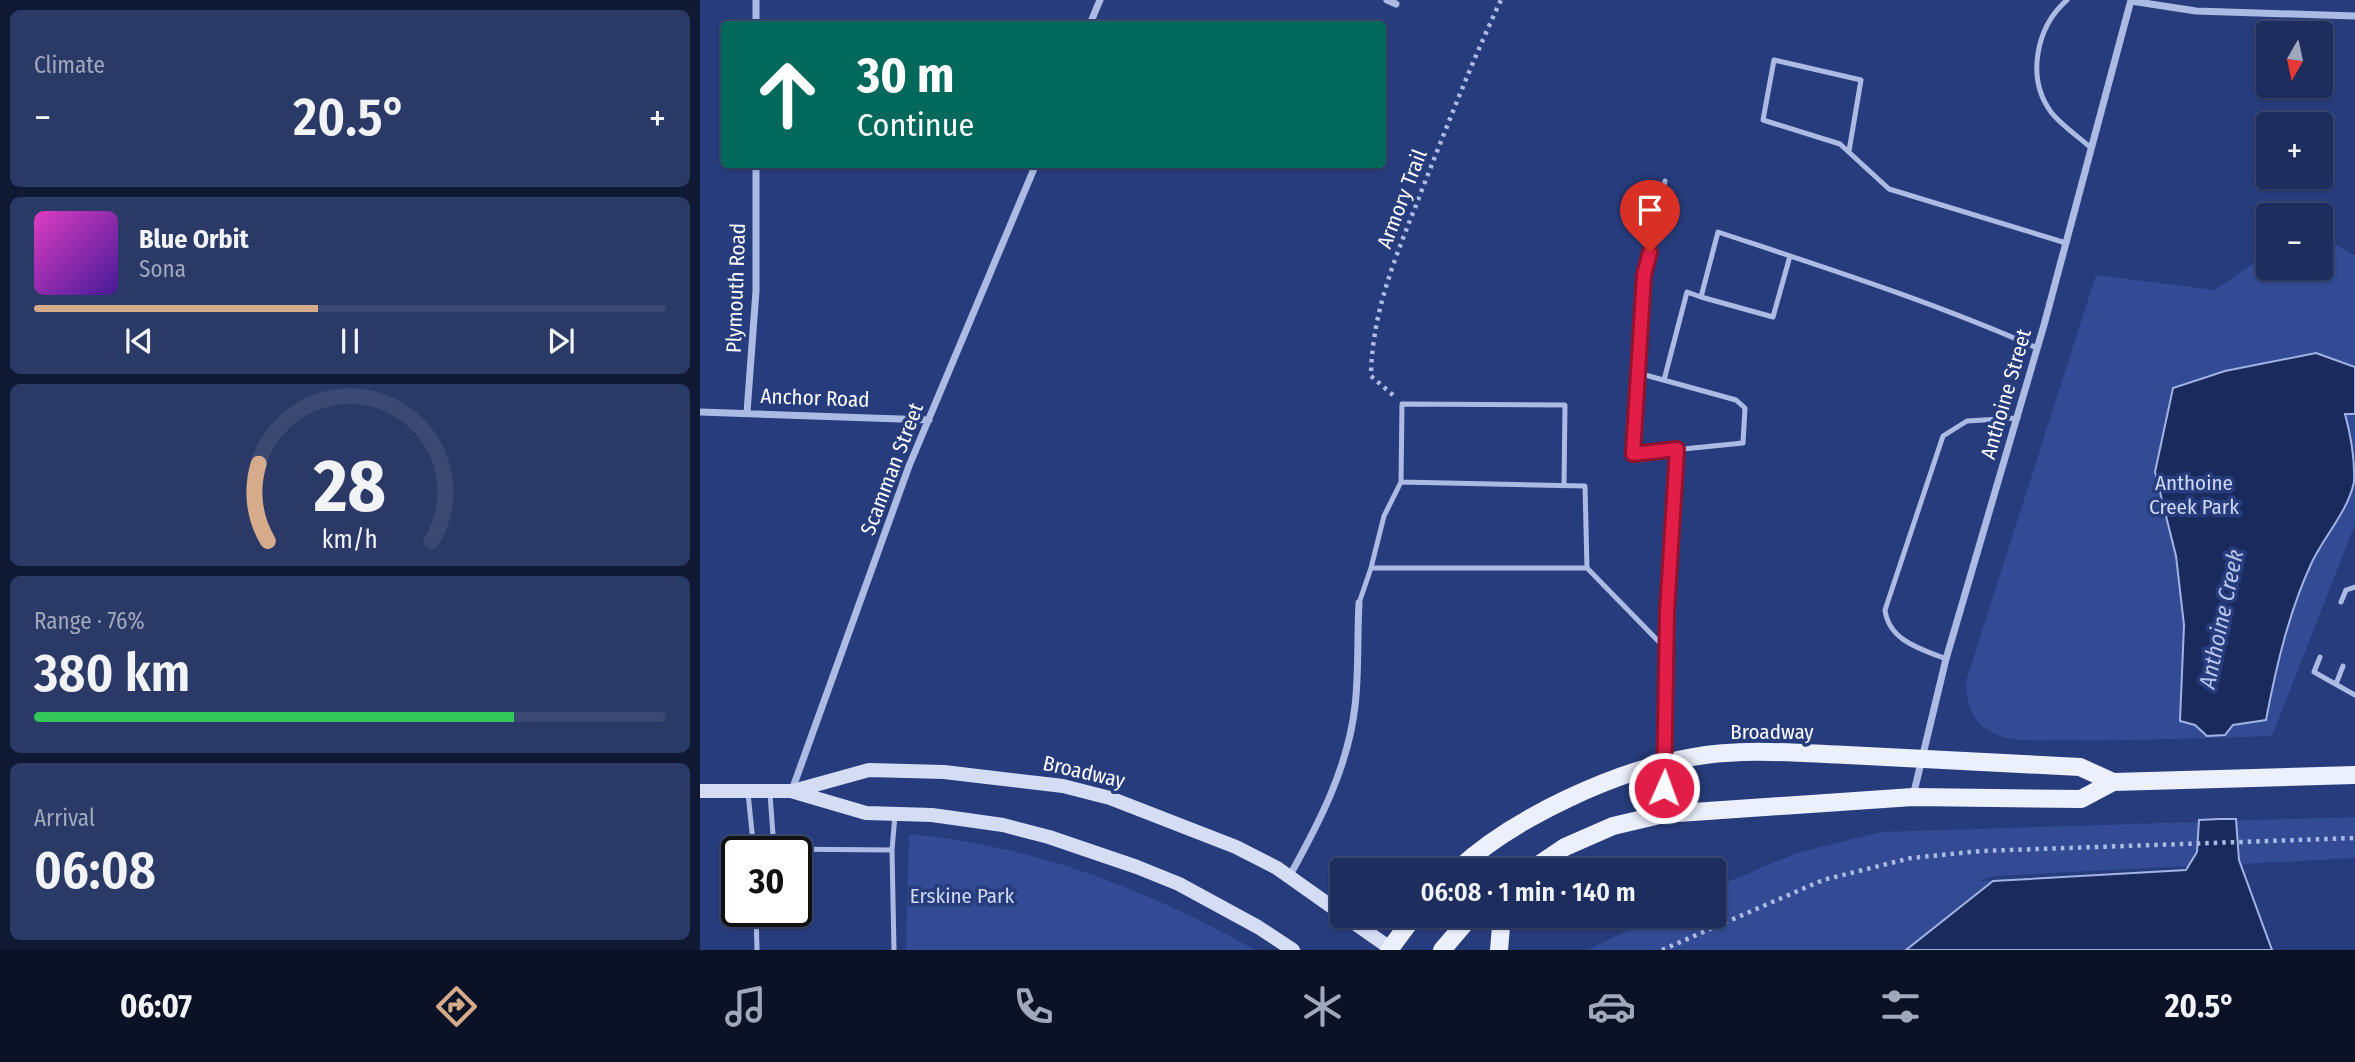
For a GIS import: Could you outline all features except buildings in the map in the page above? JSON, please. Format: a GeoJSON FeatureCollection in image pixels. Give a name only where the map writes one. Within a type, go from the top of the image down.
{"type":"FeatureCollection","features":[{"type":"Feature","properties":{"kind":"main road","name":"Broadway"},"geometry":{"type":"LineString","coordinates":[[1472,858],[1515,824],[1598,787],[1665,762],[1697,756],[1783,752],[2080,767],[2113,782],[2355,775]]}},
{"type":"Feature","properties":{"kind":"main road","name":"Broadway"},"geometry":{"type":"LineString","coordinates":[[792,792],[869,770],[944,772],[1063,786],[1110,798],[1236,846],[1289,877],[1330,906]]}},
{"type":"Feature","properties":{"kind":"main road","name":"Broadway"},"geometry":{"type":"LineString","coordinates":[[1549,858],[1565,847],[1614,826],[1664,814],[1913,797],[2081,799],[2113,782]]}},
{"type":"Feature","properties":{"kind":"main road","name":"Broadway"},"geometry":{"type":"LineString","coordinates":[[700,790],[792,792],[866,813],[932,815],[1003,825],[1094,850],[1179,884],[1258,927],[1293,950]]}},
{"type":"Feature","properties":{"kind":"main road","name":"Broadway"},"geometry":{"type":"LineString","coordinates":[[1360,928],[1390,950],[1406,928]]}},
{"type":"Feature","properties":{"kind":"main road"},"geometry":{"type":"LineString","coordinates":[[1442,950],[1461,928]]}},
{"type":"Feature","properties":{"kind":"main road"},"geometry":{"type":"LineString","coordinates":[[1499,950],[1501,928]]}},
{"type":"Feature","properties":{"kind":"street"},"geometry":{"type":"LineString","coordinates":[[756,0],[756,21]]}},
{"type":"Feature","properties":{"kind":"street"},"geometry":{"type":"LineString","coordinates":[[1091,21],[1100,0]]}},
{"type":"Feature","properties":{"kind":"street"},"geometry":{"type":"LineString","coordinates":[[1387,0],[1396,4]]}},
{"type":"Feature","properties":{"kind":"street"},"geometry":{"type":"LineString","coordinates":[[2130,0],[2196,11],[2355,16]]}},
{"type":"Feature","properties":{"kind":"street","name":"Anthoine Street"},"geometry":{"type":"LineString","coordinates":[[1913,797],[1946,659],[2018,418],[2130,0]]}},
{"type":"Feature","properties":{"kind":"street","name":"Plymouth Road"},"geometry":{"type":"LineString","coordinates":[[747,412],[756,291],[756,168]]}},
{"type":"Feature","properties":{"kind":"street","name":"Scamman Street"},"geometry":{"type":"LineString","coordinates":[[792,792],[909,466],[1034,168]]}},
{"type":"Feature","properties":{"kind":"street","name":"Anchor Road"},"geometry":{"type":"LineString","coordinates":[[700,412],[929,420]]}},
{"type":"Feature","properties":{"kind":"street"},"geometry":{"type":"LineString","coordinates":[[1289,877],[1335,788],[1345,753],[1355,706],[1359,603]]}},
{"type":"Feature","properties":{"kind":"street"},"geometry":{"type":"LineString","coordinates":[[1664,814],[1666,649]]}},
{"type":"Feature","properties":{"kind":"lane"},"geometry":{"type":"LineString","coordinates":[[2067,0],[2053,12],[2038,48],[2037,76],[2041,97],[2053,115],[2091,148]]}},
{"type":"Feature","properties":{"kind":"lane"},"geometry":{"type":"LineString","coordinates":[[1849,151],[1861,80],[1774,60],[1763,120],[1840,144],[1889,189],[2066,243]]}},
{"type":"Feature","properties":{"kind":"lane"},"geometry":{"type":"LineString","coordinates":[[1639,373],[1736,400],[1745,408],[1743,443],[1633,454],[1644,275],[1665,181]]}},
{"type":"Feature","properties":{"kind":"lane"},"geometry":{"type":"LineString","coordinates":[[1702,297],[1718,232],[1936,305],[2037,348]]}},
{"type":"Feature","properties":{"kind":"lane"},"geometry":{"type":"LineString","coordinates":[[1664,380],[1687,292],[1773,317],[1790,256]]}},
{"type":"Feature","properties":{"kind":"lane"},"geometry":{"type":"LineString","coordinates":[[1359,603],[1384,516],[1401,482],[1402,404],[1565,405],[1564,486]]}},
{"type":"Feature","properties":{"kind":"lane"},"geometry":{"type":"LineString","coordinates":[[1946,659],[1898,636],[1886,621],[1885,610],[1943,436],[1967,421],[2018,418]]}},
{"type":"Feature","properties":{"kind":"lane"},"geometry":{"type":"LineString","coordinates":[[1666,649],[1677,449]]}},
{"type":"Feature","properties":{"kind":"lane"},"geometry":{"type":"LineString","coordinates":[[1401,482],[1585,486],[1587,568],[1666,649]]}},
{"type":"Feature","properties":{"kind":"lane"},"geometry":{"type":"LineString","coordinates":[[1371,568],[1587,568]]}},
{"type":"Feature","properties":{"kind":"lane"},"geometry":{"type":"LineString","coordinates":[[2341,602],[2346,590],[2355,587]]}},
{"type":"Feature","properties":{"kind":"lane"},"geometry":{"type":"LineString","coordinates":[[2320,657],[2314,672],[2355,695]]}},
{"type":"Feature","properties":{"kind":"lane"},"geometry":{"type":"LineString","coordinates":[[2336,684],[2343,666]]}},
{"type":"Feature","properties":{"kind":"lane"},"geometry":{"type":"LineString","coordinates":[[747,790],[752,836]]}},
{"type":"Feature","properties":{"kind":"lane"},"geometry":{"type":"LineString","coordinates":[[769,790],[775,849],[892,850]]}},
{"type":"Feature","properties":{"kind":"lane"},"geometry":{"type":"LineString","coordinates":[[894,950],[892,850],[895,814]]}},
{"type":"Feature","properties":{"kind":"lane"},"geometry":{"type":"LineString","coordinates":[[756,927],[757,950]]}},
{"type":"Feature","properties":{"kind":"path","name":"Armory Trail"},"geometry":{"type":"LineString","coordinates":[[1402,404],[1371,376],[1372,337],[1388,278],[1412,215],[1470,64],[1501,0]]}},
{"type":"Feature","properties":{"kind":"path"},"geometry":{"type":"LineString","coordinates":[[1662,950],[1823,880],[1864,868],[1957,852],[2355,838]]}},
{"type":"Feature","properties":{"kind":"green space","name":"Anthoine Creek Park"},"geometry":{"type":"Polygon","coordinates":[[[2333,244],[2355,255],[2355,524],[2272,736],[2028,740],[1999,735],[1984,727],[1974,716],[1967,696],[1966,681],[2096,275],[2215,290],[2256,261],[2256,280],[2333,280],[2333,244]]]}},
{"type":"Feature","properties":{"kind":"green space"},"geometry":{"type":"Polygon","coordinates":[[[2355,817],[2355,858],[2241,864],[2272,950],[1588,950],[1633,928],[1726,928],[1726,883],[1797,853],[1881,832],[2355,817]],[[2188,866],[1994,876],[1980,881],[2186,870],[2188,866]]]}},
{"type":"Feature","properties":{"kind":"green space","name":"Erskine Park"},"geometry":{"type":"Polygon","coordinates":[[[909,834],[1000,848],[1088,874],[1174,908],[1255,950],[906,950],[909,834]]]}},
{"type":"Feature","properties":{"kind":"water","name":"Anthoine Creek"},"geometry":{"type":"Polygon","coordinates":[[[2316,353],[2355,367],[2355,414],[2345,414],[2354,464],[2351,493],[2342,513],[2317,552],[2297,600],[2279,660],[2266,720],[2233,725],[2225,735],[2207,736],[2195,725],[2180,721],[2184,625],[2176,556],[2155,472],[2173,388],[2225,371],[2316,353]]]}},
{"type":"Feature","properties":{"kind":"water"},"geometry":{"type":"Polygon","coordinates":[[[2236,819],[2239,860],[2272,950],[1906,950],[1993,881],[2186,870],[2197,852],[2199,820],[2236,819]]]}},
{"type":"Feature","properties":{"kind":"route"},"geometry":{"type":"LineString","coordinates":[[1650,252],[1644,275],[1633,454],[1677,449],[1667,612],[1664,788]]}}]}
